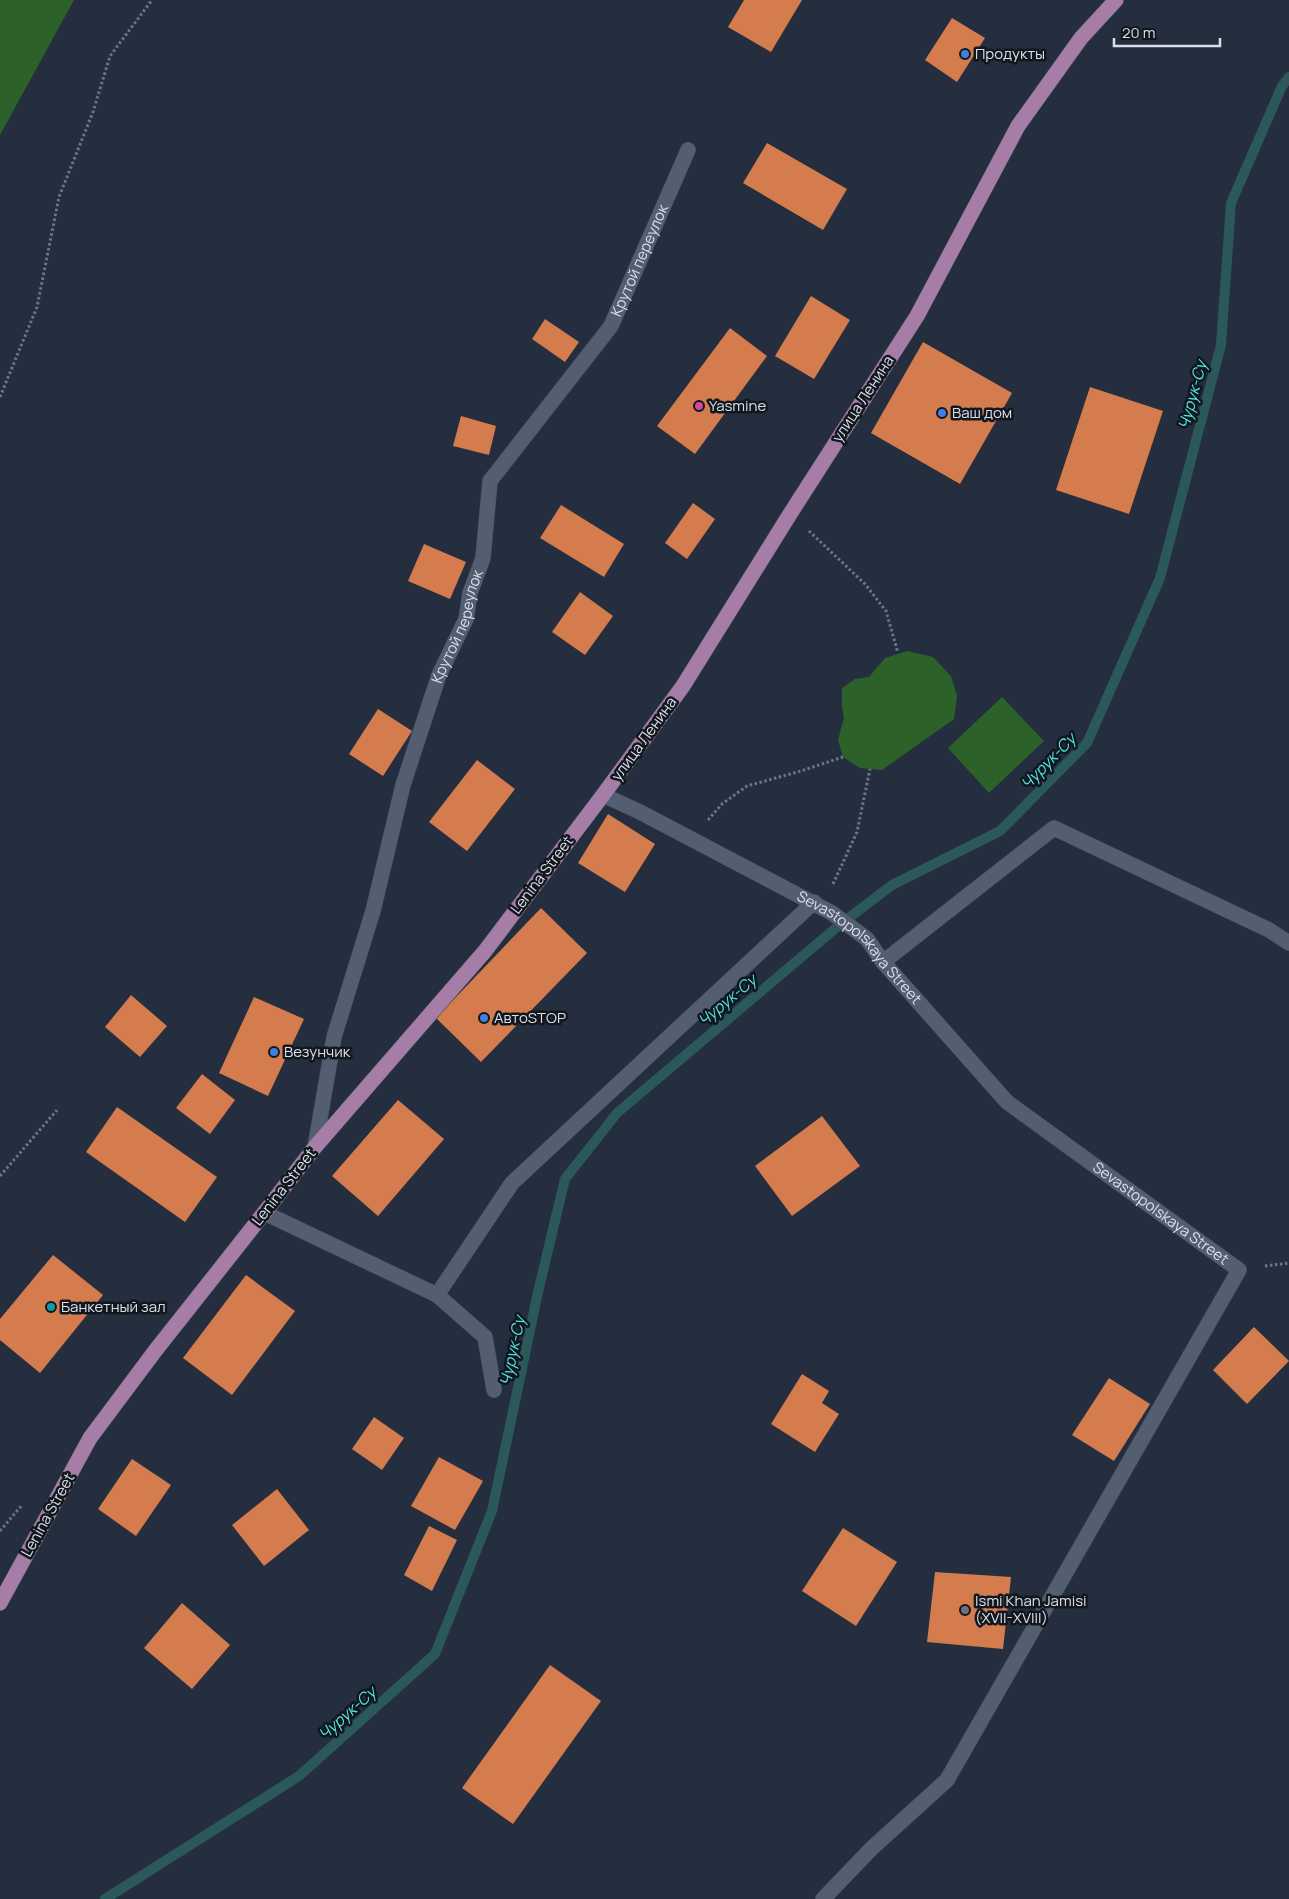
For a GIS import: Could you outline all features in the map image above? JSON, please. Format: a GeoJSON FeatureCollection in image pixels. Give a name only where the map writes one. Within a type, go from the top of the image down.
{"type":"FeatureCollection","features":[{"type":"Feature","properties":{"kind":"main road","name":"улица Ленина"},"geometry":{"type":"LineString","coordinates":[[603,795],[683,686],[790,514],[917,316],[1018,126],[1082,38],[1116,0]]}},
{"type":"Feature","properties":{"kind":"main road","name":"Lenina Street"},"geometry":{"type":"LineString","coordinates":[[0,1602],[90,1438],[155,1351],[314,1147],[485,951],[603,795]]}},
{"type":"Feature","properties":{"kind":"street","name":"Крутой переулок"},"geometry":{"type":"LineString","coordinates":[[314,1147],[334,1038],[373,911],[403,785],[439,675],[466,620],[470,593],[483,558],[490,481],[611,326],[688,150]]}},
{"type":"Feature","properties":{"kind":"street","name":"Sevastopolskaya Street"},"geometry":{"type":"LineString","coordinates":[[603,795],[640,812],[814,902],[867,939],[883,962],[1007,1102],[1239,1270],[946,1780],[872,1848],[823,1899]]}},
{"type":"Feature","properties":{"kind":"street"},"geometry":{"type":"LineString","coordinates":[[883,962],[1054,828],[1269,930],[1289,943]]}},
{"type":"Feature","properties":{"kind":"street"},"geometry":{"type":"LineString","coordinates":[[437,1295],[512,1183],[814,902]]}},
{"type":"Feature","properties":{"kind":"street"},"geometry":{"type":"LineString","coordinates":[[268,1208],[271,1216],[437,1295],[484,1337],[494,1390]]}},
{"type":"Feature","properties":{"kind":"path"},"geometry":{"type":"LineString","coordinates":[[0,397],[37,307],[59,196],[93,112],[110,56],[152,0]]}},
{"type":"Feature","properties":{"kind":"path"},"geometry":{"type":"LineString","coordinates":[[790,514],[865,584],[886,611],[898,653]]}},
{"type":"Feature","properties":{"kind":"path"},"geometry":{"type":"LineString","coordinates":[[691,839],[722,804],[747,786],[843,757]]}},
{"type":"Feature","properties":{"kind":"path"},"geometry":{"type":"LineString","coordinates":[[814,902],[835,882],[857,832],[870,769]]}},
{"type":"Feature","properties":{"kind":"path"},"geometry":{"type":"LineString","coordinates":[[0,1176],[57,1110]]}},
{"type":"Feature","properties":{"kind":"green space"},"geometry":{"type":"Polygon","coordinates":[[[0,0],[74,0],[0,135],[0,0]]]}},
{"type":"Feature","properties":{"kind":"green space"},"geometry":{"type":"Polygon","coordinates":[[[907,651],[933,657],[951,676],[957,696],[954,719],[882,770],[860,768],[843,757],[838,740],[844,718],[842,688],[855,679],[869,677],[885,658],[907,651]]]}},
{"type":"Feature","properties":{"kind":"green space"},"geometry":{"type":"Polygon","coordinates":[[[1002,697],[1044,741],[989,793],[948,748],[1002,697]]]}},
{"type":"Feature","properties":{"kind":"building"},"geometry":{"type":"Polygon","coordinates":[[[744,0],[802,0],[771,52],[728,27],[744,0]]]}},
{"type":"Feature","properties":{"kind":"building"},"geometry":{"type":"Polygon","coordinates":[[[952,18],[985,38],[957,82],[925,60],[952,18]]]}},
{"type":"Feature","properties":{"kind":"building"},"geometry":{"type":"Polygon","coordinates":[[[767,143],[847,189],[823,230],[743,183],[767,143]]]}},
{"type":"Feature","properties":{"kind":"building"},"geometry":{"type":"Polygon","coordinates":[[[811,296],[850,320],[814,379],[775,356],[811,296]]]}},
{"type":"Feature","properties":{"kind":"building"},"geometry":{"type":"Polygon","coordinates":[[[545,319],[579,342],[565,362],[532,339],[545,319]]]}},
{"type":"Feature","properties":{"kind":"building"},"geometry":{"type":"Polygon","coordinates":[[[730,328],[767,356],[695,454],[657,426],[730,328]]]}},
{"type":"Feature","properties":{"kind":"building","name":"Ваш дом"},"geometry":{"type":"Polygon","coordinates":[[[923,342],[1012,393],[960,484],[871,433],[923,342]]]}},
{"type":"Feature","properties":{"kind":"building"},"geometry":{"type":"Polygon","coordinates":[[[1090,387],[1163,411],[1129,514],[1056,490],[1090,387]]]}},
{"type":"Feature","properties":{"kind":"building"},"geometry":{"type":"Polygon","coordinates":[[[461,416],[496,426],[489,455],[453,446],[461,416]]]}},
{"type":"Feature","properties":{"kind":"building"},"geometry":{"type":"Polygon","coordinates":[[[693,503],[715,519],[687,559],[665,543],[693,503]]]}},
{"type":"Feature","properties":{"kind":"building"},"geometry":{"type":"Polygon","coordinates":[[[561,505],[624,544],[604,577],[540,538],[561,505]]]}},
{"type":"Feature","properties":{"kind":"building"},"geometry":{"type":"Polygon","coordinates":[[[424,544],[466,562],[450,599],[408,581],[424,544]]]}},
{"type":"Feature","properties":{"kind":"building"},"geometry":{"type":"Polygon","coordinates":[[[580,592],[613,616],[585,655],[552,632],[580,592]]]}},
{"type":"Feature","properties":{"kind":"building"},"geometry":{"type":"Polygon","coordinates":[[[378,709],[412,731],[383,776],[349,754],[378,709]]]}},
{"type":"Feature","properties":{"kind":"building"},"geometry":{"type":"Polygon","coordinates":[[[477,760],[515,789],[467,851],[429,822],[477,760]]]}},
{"type":"Feature","properties":{"kind":"building"},"geometry":{"type":"Polygon","coordinates":[[[608,814],[655,844],[625,892],[578,863],[608,814]]]}},
{"type":"Feature","properties":{"kind":"building"},"geometry":{"type":"Polygon","coordinates":[[[541,908],[587,953],[481,1062],[436,1018],[541,908]]]}},
{"type":"Feature","properties":{"kind":"building"},"geometry":{"type":"Polygon","coordinates":[[[131,995],[167,1026],[140,1057],[105,1027],[131,995]]]}},
{"type":"Feature","properties":{"kind":"building"},"geometry":{"type":"Polygon","coordinates":[[[254,997],[304,1019],[268,1096],[219,1073],[254,997]]]}},
{"type":"Feature","properties":{"kind":"building"},"geometry":{"type":"Polygon","coordinates":[[[202,1074],[235,1100],[210,1134],[176,1108],[202,1074]]]}},
{"type":"Feature","properties":{"kind":"building"},"geometry":{"type":"Polygon","coordinates":[[[398,1100],[444,1139],[378,1216],[332,1176],[398,1100]]]}},
{"type":"Feature","properties":{"kind":"building"},"geometry":{"type":"Polygon","coordinates":[[[117,1107],[217,1177],[185,1222],[86,1152],[117,1107]]]}},
{"type":"Feature","properties":{"kind":"building"},"geometry":{"type":"Polygon","coordinates":[[[822,1116],[860,1166],[792,1216],[755,1166],[822,1116]]]}},
{"type":"Feature","properties":{"kind":"building","name":"Банкетный зал"},"geometry":{"type":"Polygon","coordinates":[[[53,1255],[103,1295],[40,1373],[0,1340],[0,1319],[53,1255]]]}},
{"type":"Feature","properties":{"kind":"building"},"geometry":{"type":"Polygon","coordinates":[[[246,1275],[295,1311],[232,1395],[183,1358],[246,1275]]]}},
{"type":"Feature","properties":{"kind":"building"},"geometry":{"type":"Polygon","coordinates":[[[1254,1327],[1289,1361],[1247,1404],[1213,1370],[1254,1327]]]}},
{"type":"Feature","properties":{"kind":"building"},"geometry":{"type":"Polygon","coordinates":[[[802,1374],[829,1391],[822,1403],[839,1414],[815,1452],[771,1424],[802,1374]]]}},
{"type":"Feature","properties":{"kind":"building"},"geometry":{"type":"Polygon","coordinates":[[[1109,1378],[1150,1404],[1114,1461],[1072,1435],[1109,1378]]]}},
{"type":"Feature","properties":{"kind":"building"},"geometry":{"type":"Polygon","coordinates":[[[374,1417],[404,1438],[382,1470],[352,1449],[374,1417]]]}},
{"type":"Feature","properties":{"kind":"building"},"geometry":{"type":"Polygon","coordinates":[[[439,1457],[483,1481],[455,1530],[411,1506],[439,1457]]]}},
{"type":"Feature","properties":{"kind":"building"},"geometry":{"type":"Polygon","coordinates":[[[132,1459],[171,1485],[136,1536],[98,1509],[132,1459]]]}},
{"type":"Feature","properties":{"kind":"building"},"geometry":{"type":"Polygon","coordinates":[[[277,1489],[309,1530],[264,1566],[232,1525],[277,1489]]]}},
{"type":"Feature","properties":{"kind":"building"},"geometry":{"type":"Polygon","coordinates":[[[429,1526],[457,1540],[432,1591],[404,1575],[429,1526]]]}},
{"type":"Feature","properties":{"kind":"building"},"geometry":{"type":"Polygon","coordinates":[[[843,1528],[897,1562],[856,1626],[802,1591],[843,1528]]]}},
{"type":"Feature","properties":{"kind":"building"},"geometry":{"type":"Polygon","coordinates":[[[935,1572],[1011,1577],[1003,1649],[927,1642],[935,1572]]]}},
{"type":"Feature","properties":{"kind":"building"},"geometry":{"type":"Polygon","coordinates":[[[182,1603],[230,1645],[192,1689],[144,1648],[182,1603]]]}},
{"type":"Feature","properties":{"kind":"building"},"geometry":{"type":"Polygon","coordinates":[[[550,1665],[601,1701],[513,1824],[462,1788],[550,1665]]]}},
{"type":"Feature","properties":{"kind":"waterway","name":"Чурук-Су"},"geometry":{"type":"LineString","coordinates":[[105,1899],[299,1776],[435,1654],[492,1511],[538,1292],[565,1179],[617,1113],[837,927],[892,885],[1000,831],[1087,743],[1160,578],[1221,345],[1231,203],[1282,86],[1289,77]]}},
{"type":"Feature","properties":{"kind":"place","name":"Продукты"},"geometry":{"type":"Point","coordinates":[965,54]}},
{"type":"Feature","properties":{"kind":"place","name":"Yasmine"},"geometry":{"type":"Point","coordinates":[699,406]}},
{"type":"Feature","properties":{"kind":"place","name":"Ваш дом"},"geometry":{"type":"Point","coordinates":[942,413]}},
{"type":"Feature","properties":{"kind":"place","name":"АвтоSTOP"},"geometry":{"type":"Point","coordinates":[484,1018]}},
{"type":"Feature","properties":{"kind":"place","name":"Везунчик"},"geometry":{"type":"Point","coordinates":[274,1052]}},
{"type":"Feature","properties":{"kind":"place","name":"Банкетный зал"},"geometry":{"type":"Point","coordinates":[51,1307]}},
{"type":"Feature","properties":{"kind":"place","name":"Ismi Khan Jamisi (XVII-XVIII)"},"geometry":{"type":"Point","coordinates":[965,1610]}}]}
